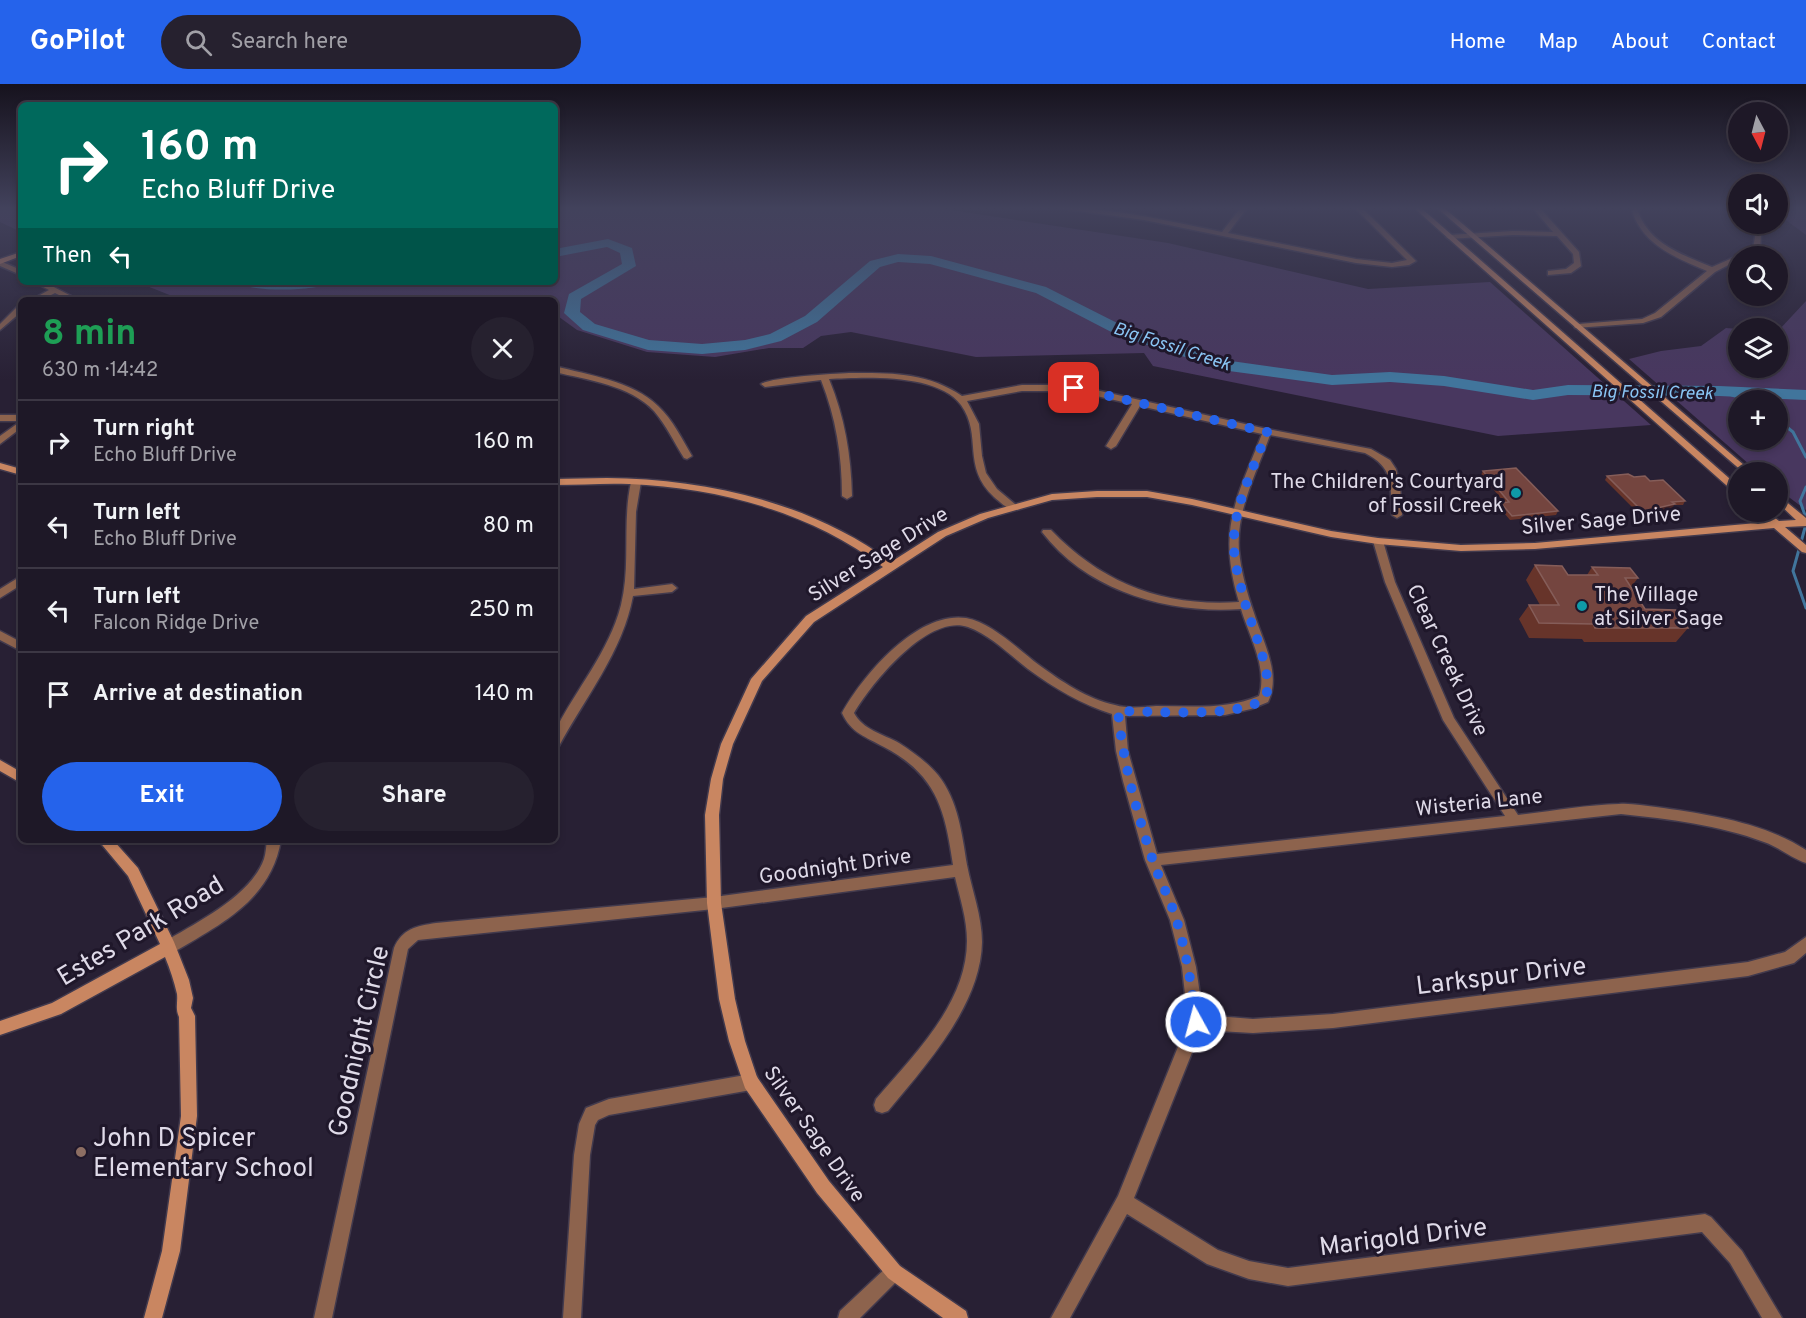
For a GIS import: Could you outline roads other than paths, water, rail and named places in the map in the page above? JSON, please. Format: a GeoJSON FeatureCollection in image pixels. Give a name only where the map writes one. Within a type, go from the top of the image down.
{"type":"FeatureCollection","features":[{"type":"Feature","properties":{"kind":"street"},"geometry":{"type":"LineString","coordinates":[[1481,265],[1728,482]]}},
{"type":"Feature","properties":{"kind":"street"},"geometry":{"type":"LineString","coordinates":[[1505,265],[1736,462]]}},
{"type":"Feature","properties":{"kind":"street"},"geometry":{"type":"LineString","coordinates":[[1551,273],[1568,271],[1577,265]]}},
{"type":"Feature","properties":{"kind":"street"},"geometry":{"type":"LineString","coordinates":[[1700,265],[1712,270]]}},
{"type":"Feature","properties":{"kind":"street"},"geometry":{"type":"LineString","coordinates":[[1578,326],[1643,321],[1658,315],[1712,270],[1724,265]]}},
{"type":"Feature","properties":{"kind":"street"},"geometry":{"type":"LineString","coordinates":[[44,285],[69,297]]}},
{"type":"Feature","properties":{"kind":"street"},"geometry":{"type":"LineString","coordinates":[[41,297],[55,290]]}},
{"type":"Feature","properties":{"kind":"street"},"geometry":{"type":"LineString","coordinates":[[0,328],[18,311]]}},
{"type":"Feature","properties":{"kind":"street"},"geometry":{"type":"LineString","coordinates":[[558,370],[615,387],[647,400],[659,412],[687,456]]}},
{"type":"Feature","properties":{"kind":"street"},"geometry":{"type":"LineString","coordinates":[[558,380],[567,373]]}},
{"type":"Feature","properties":{"kind":"street"},"geometry":{"type":"LineString","coordinates":[[765,384],[864,374],[896,376],[927,383],[962,399],[975,422],[980,471],[993,492],[1013,507]]}},
{"type":"Feature","properties":{"kind":"street"},"geometry":{"type":"LineString","coordinates":[[824,377],[839,414],[844,436],[847,455],[847,496]]}},
{"type":"Feature","properties":{"kind":"street"},"geometry":{"type":"LineString","coordinates":[[962,399],[1011,389],[1050,387],[1094,392],[1267,432],[1334,443],[1383,457],[1394,472],[1397,515]]}},
{"type":"Feature","properties":{"kind":"street"},"geometry":{"type":"LineString","coordinates":[[1111,446],[1138,402]]}},
{"type":"Feature","properties":{"kind":"street"},"geometry":{"type":"LineString","coordinates":[[0,418],[18,423]]}},
{"type":"Feature","properties":{"kind":"street"},"geometry":{"type":"LineString","coordinates":[[0,441],[18,426]]}},
{"type":"Feature","properties":{"kind":"street"},"geometry":{"type":"LineString","coordinates":[[882,1106],[925,1052],[955,1006],[969,974],[974,949],[972,924],[957,837],[947,802],[938,785],[927,771],[910,757],[851,722],[848,713],[875,674],[908,644],[941,624],[968,623],[976,626],[1044,675],[1099,705],[1118,711],[1213,711],[1240,708],[1264,699],[1268,693],[1265,666],[1245,605],[1234,550],[1238,512],[1267,432]]}},
{"type":"Feature","properties":{"kind":"street"},"geometry":{"type":"LineString","coordinates":[[0,466],[18,471]]}},
{"type":"Feature","properties":{"kind":"street"},"geometry":{"type":"LineString","coordinates":[[558,482],[636,482],[679,486],[722,494],[799,514],[862,546],[890,567]]}},
{"type":"Feature","properties":{"kind":"street"},"geometry":{"type":"LineString","coordinates":[[558,737],[622,620],[629,593],[630,520],[636,482]]}},
{"type":"Feature","properties":{"kind":"street","name":"Silver Sage Drive"},"geometry":{"type":"LineString","coordinates":[[959,1318],[894,1272],[823,1187],[751,1082],[737,1041],[727,999],[714,903],[712,815],[717,779],[727,744],[757,679],[810,619],[942,534],[969,521],[1052,497],[1127,494],[1174,498],[1281,524],[1378,541],[1461,548],[1535,546],[1806,522]]}},
{"type":"Feature","properties":{"kind":"street"},"geometry":{"type":"LineString","coordinates":[[1788,507],[1806,522]]}},
{"type":"Feature","properties":{"kind":"street"},"geometry":{"type":"LineString","coordinates":[[1774,522],[1806,550]]}},
{"type":"Feature","properties":{"kind":"street"},"geometry":{"type":"LineString","coordinates":[[1047,532],[1055,543],[1097,574],[1153,600],[1212,607],[1245,605]]}},
{"type":"Feature","properties":{"kind":"street","name":"Clear Creek Drive"},"geometry":{"type":"LineString","coordinates":[[1378,541],[1390,582],[1449,720],[1514,819]]}},
{"type":"Feature","properties":{"kind":"street"},"geometry":{"type":"LineString","coordinates":[[0,594],[18,582]]}},
{"type":"Feature","properties":{"kind":"street"},"geometry":{"type":"LineString","coordinates":[[629,593],[672,588]]}},
{"type":"Feature","properties":{"kind":"street"},"geometry":{"type":"LineString","coordinates":[[0,635],[18,645]]}},
{"type":"Feature","properties":{"kind":"street"},"geometry":{"type":"LineString","coordinates":[[1060,1318],[1124,1202],[1196,1022],[1189,967],[1177,920],[1152,860],[1122,751],[1118,711]]}},
{"type":"Feature","properties":{"kind":"street"},"geometry":{"type":"LineString","coordinates":[[0,765],[18,776]]}},
{"type":"Feature","properties":{"kind":"street","name":"Wisteria Lane"},"geometry":{"type":"LineString","coordinates":[[1152,860],[1621,809],[1650,811],[1761,834],[1784,842],[1805,856]]}},
{"type":"Feature","properties":{"kind":"street"},"geometry":{"type":"LineString","coordinates":[[108,843],[133,872],[169,947],[185,998],[183,1009],[187,1016],[189,1116],[171,1251],[153,1318]]}},
{"type":"Feature","properties":{"kind":"street","name":"Estes Park Road"},"geometry":{"type":"LineString","coordinates":[[0,1028],[57,1009],[169,947],[223,914],[253,888],[268,869],[274,843]]}},
{"type":"Feature","properties":{"kind":"street","name":"Goodnight Drive"},"geometry":{"type":"LineString","coordinates":[[714,903],[961,870]]}},
{"type":"Feature","properties":{"kind":"street","name":"Goodnight Circle"},"geometry":{"type":"LineString","coordinates":[[323,1318],[401,948],[406,938],[412,934],[436,930],[714,903]]}},
{"type":"Feature","properties":{"kind":"street","name":"Larkspur Drive"},"geometry":{"type":"LineString","coordinates":[[1196,1022],[1253,1026],[1312,1023],[1748,969],[1789,958],[1806,944]]}},
{"type":"Feature","properties":{"kind":"street"},"geometry":{"type":"LineString","coordinates":[[572,1318],[582,1155],[587,1124],[592,1114],[609,1107],[751,1082]]}},
{"type":"Feature","properties":{"kind":"street","name":"Marigold Drive"},"geometry":{"type":"LineString","coordinates":[[1124,1202],[1213,1258],[1250,1270],[1288,1277],[1705,1223],[1736,1257],[1773,1318]]}},
{"type":"Feature","properties":{"kind":"street"},"geometry":{"type":"LineString","coordinates":[[847,1318],[894,1272]]}},
{"type":"Feature","properties":{"kind":"waterway","name":"Big Fossil Creek"},"geometry":{"type":"LineString","coordinates":[[629,265],[574,297],[572,313],[589,327],[648,345],[702,349],[745,345],[775,338],[811,319],[874,265]]}},
{"type":"Feature","properties":{"kind":"waterway","name":"Big Fossil Creek"},"geometry":{"type":"LineString","coordinates":[[948,265],[1041,290],[1125,333],[1229,366],[1332,380],[1390,377],[1444,381],[1533,395],[1568,390],[1719,391],[1806,395]]}},
{"type":"Feature","properties":{"kind":"waterway","name":"Big Fossil Creek"},"geometry":{"type":"LineString","coordinates":[[1719,391],[1728,394]]}},
{"type":"Feature","properties":{"kind":"waterway"},"geometry":{"type":"LineString","coordinates":[[1788,428],[1793,432],[1806,457]]}},
{"type":"Feature","properties":{"kind":"waterway"},"geometry":{"type":"LineString","coordinates":[[1806,487],[1800,501],[1806,518]]}},
{"type":"Feature","properties":{"kind":"waterway"},"geometry":{"type":"LineString","coordinates":[[1806,524],[1793,571],[1806,608]]}},
{"type":"Feature","properties":{"kind":"place","name":"The Children's Courtyard of Fossil Creek"},"geometry":{"type":"Point","coordinates":[1516,493]}},
{"type":"Feature","properties":{"kind":"place","name":"The Village at Silver Sage"},"geometry":{"type":"Point","coordinates":[1582,606]}},
{"type":"Feature","properties":{"kind":"place","name":"John D Spicer Elementary School"},"geometry":{"type":"Point","coordinates":[81,1152]}}]}
